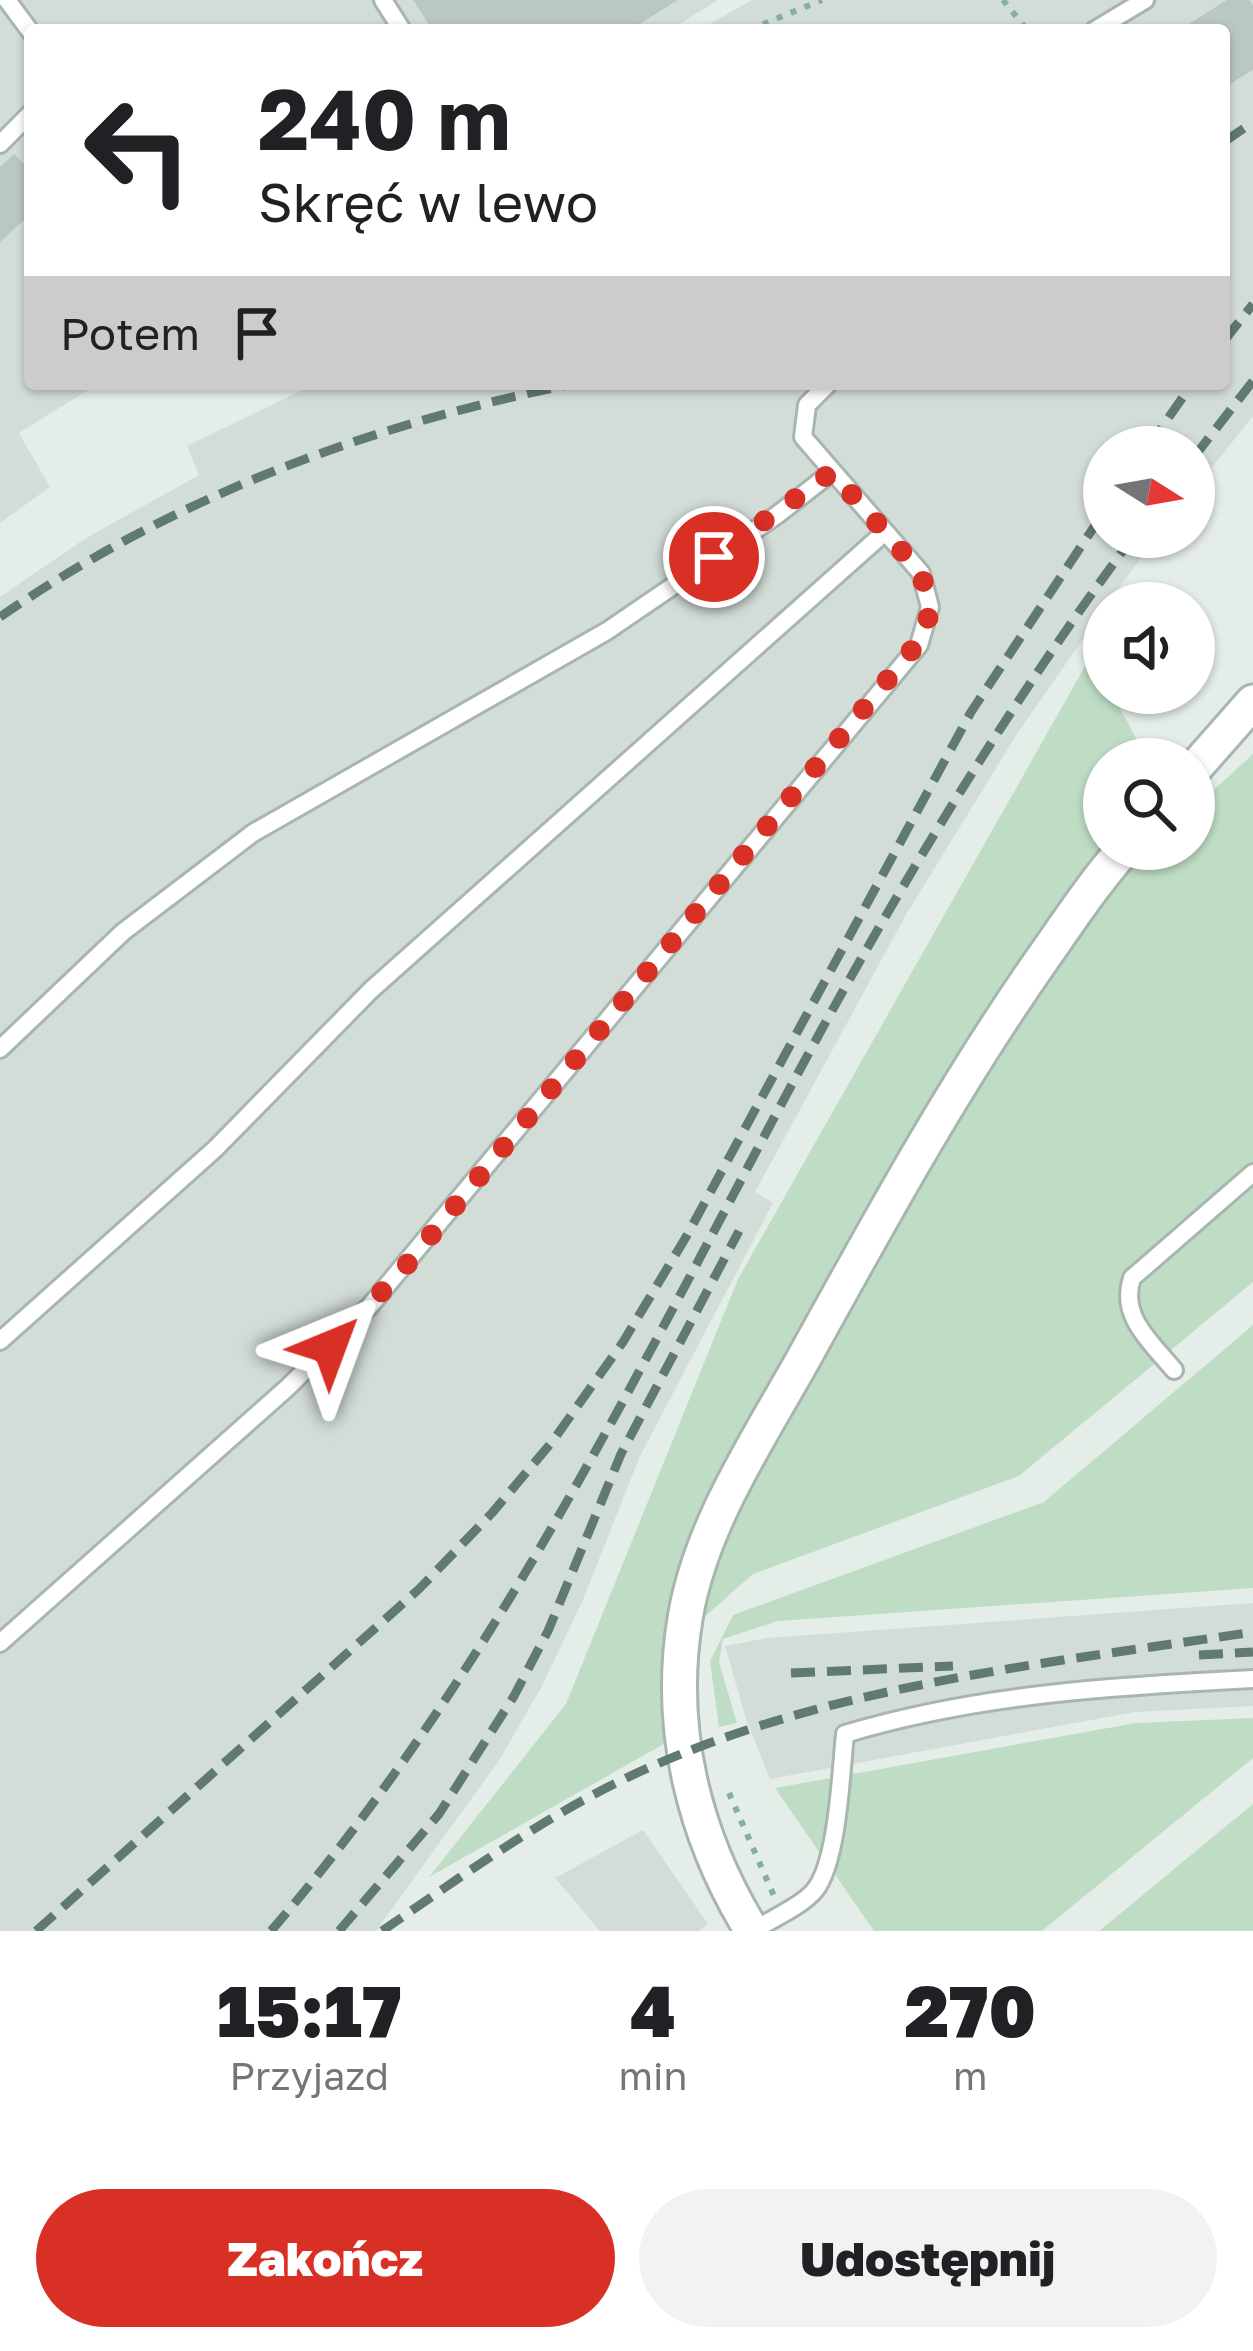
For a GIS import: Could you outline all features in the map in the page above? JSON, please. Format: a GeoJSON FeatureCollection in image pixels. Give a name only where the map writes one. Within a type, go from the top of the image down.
{"type":"FeatureCollection","features":[{"type":"Feature","properties":{"kind":"street"},"geometry":{"type":"LineString","coordinates":[[1215,745],[1253,702]]}},
{"type":"Feature","properties":{"kind":"street"},"geometry":{"type":"LineString","coordinates":[[762,1925],[729,1894],[704,1838],[688,1779],[679,1663],[686,1613],[704,1550],[740,1474],[910,1166],[999,1020],[1109,870]]}},
{"type":"Feature","properties":{"kind":"lane"},"geometry":{"type":"LineString","coordinates":[[1105,24],[1145,0]]}},
{"type":"Feature","properties":{"kind":"lane"},"geometry":{"type":"LineString","coordinates":[[0,144],[24,120]]}},
{"type":"Feature","properties":{"kind":"lane"},"geometry":{"type":"LineString","coordinates":[[0,1643],[287,1388],[381,1294],[913,653],[928,621],[929,593],[921,573],[807,443],[802,424],[807,405],[822,390]]}},
{"type":"Feature","properties":{"kind":"lane"},"geometry":{"type":"LineString","coordinates":[[0,1049],[123,932],[253,833],[607,631],[832,472]]}},
{"type":"Feature","properties":{"kind":"lane"},"geometry":{"type":"LineString","coordinates":[[0,1341],[202,1161],[371,990],[885,532]]}},
{"type":"Feature","properties":{"kind":"lane"},"geometry":{"type":"LineString","coordinates":[[1174,1370],[1131,1316],[1126,1294],[1132,1278],[1253,1173]]}},
{"type":"Feature","properties":{"kind":"lane"},"geometry":{"type":"LineString","coordinates":[[762,1925],[814,1891],[826,1868],[845,1734],[908,1715],[1084,1687],[1253,1679]]}},
{"type":"Feature","properties":{"kind":"path"},"geometry":{"type":"LineString","coordinates":[[764,24],[822,0]]}},
{"type":"Feature","properties":{"kind":"path"},"geometry":{"type":"LineString","coordinates":[[1003,0],[1022,24]]}},
{"type":"Feature","properties":{"kind":"path"},"geometry":{"type":"LineString","coordinates":[[726,1786],[762,1925]]}},
{"type":"Feature","properties":{"kind":"shaded area"},"geometry":{"type":"Polygon","coordinates":[[[0,0],[718,0],[680,24],[24,24],[24,390],[88,390],[19,433],[50,487],[0,523],[0,0]]]}},
{"type":"Feature","properties":{"kind":"shaded area"},"geometry":{"type":"Polygon","coordinates":[[[752,0],[1253,0],[1253,416],[1215,464],[1215,426],[1083,426],[1083,558],[1141,558],[1123,582],[1083,582],[1083,639],[1017,734],[907,913],[755,1192],[773,1203],[640,1456],[582,1602],[542,1686],[500,1759],[376,1931],[0,1931],[0,597],[86,538],[199,475],[187,446],[303,390],[1230,390],[1230,24],[710,24],[752,0]]]}},
{"type":"Feature","properties":{"kind":"shaded area"},"geometry":{"type":"Polygon","coordinates":[[[1253,1603],[1253,1706],[1135,1712],[770,1779],[725,1646],[767,1638],[1253,1603]]]}},
{"type":"Feature","properties":{"kind":"shaded area"},"geometry":{"type":"Polygon","coordinates":[[[643,1830],[708,1924],[699,1931],[600,1931],[555,1878],[643,1830]]]}},
{"type":"Feature","properties":{"kind":"green space"},"geometry":{"type":"Polygon","coordinates":[[[1083,670],[1083,714],[1123,714],[1136,738],[1083,738],[1083,870],[1215,870],[1215,789],[1253,754],[1253,1282],[1019,1476],[753,1574],[673,1645],[671,1740],[429,1877],[566,1704],[738,1279],[1083,670]]]}},
{"type":"Feature","properties":{"kind":"green space"},"geometry":{"type":"Polygon","coordinates":[[[1253,1325],[1253,1588],[778,1621],[723,1639],[719,1662],[737,1723],[719,1727],[710,1661],[733,1615],[1044,1502],[1253,1325]]]}},
{"type":"Feature","properties":{"kind":"green space"},"geometry":{"type":"Polygon","coordinates":[[[1253,1718],[1253,1758],[1042,1931],[874,1931],[775,1788],[1136,1723],[1253,1718]]]}},
{"type":"Feature","properties":{"kind":"green space"},"geometry":{"type":"Polygon","coordinates":[[[1253,1804],[1253,1931],[1099,1931],[1253,1804]]]}},
{"type":"Feature","properties":{"kind":"building"},"geometry":{"type":"Polygon","coordinates":[[[415,0],[503,0],[517,24],[430,24],[415,0]]]}},
{"type":"Feature","properties":{"kind":"building"},"geometry":{"type":"Polygon","coordinates":[[[503,0],[675,0],[637,24],[517,24],[503,0]]]}},
{"type":"Feature","properties":{"kind":"building"},"geometry":{"type":"Polygon","coordinates":[[[1230,0],[1248,0],[1253,8],[1253,68],[1230,82],[1230,24],[1192,24],[1230,0]]]}},
{"type":"Feature","properties":{"kind":"building"},"geometry":{"type":"Polygon","coordinates":[[[14,156],[24,167],[24,218],[0,240],[0,169],[14,156]]]}},
{"type":"Feature","properties":{"kind":"railway"},"geometry":{"type":"LineString","coordinates":[[1230,138],[1253,122]]}},
{"type":"Feature","properties":{"kind":"railway"},"geometry":{"type":"LineString","coordinates":[[1230,333],[1253,304]]}},
{"type":"Feature","properties":{"kind":"railway"},"geometry":{"type":"LineString","coordinates":[[1215,430],[1253,381]]}},
{"type":"Feature","properties":{"kind":"railway"},"geometry":{"type":"LineString","coordinates":[[0,617],[134,536],[274,471],[421,421],[546,390]]}},
{"type":"Feature","properties":{"kind":"railway"},"geometry":{"type":"LineString","coordinates":[[1163,426],[1188,390]]}},
{"type":"Feature","properties":{"kind":"railway"},"geometry":{"type":"LineString","coordinates":[[36,1931],[419,1589],[552,1442],[623,1342],[686,1237],[971,712],[1083,544]]}},
{"type":"Feature","properties":{"kind":"railway"},"geometry":{"type":"LineString","coordinates":[[271,1931],[355,1827],[504,1608],[635,1379],[894,901],[1009,716],[1118,558]]}},
{"type":"Feature","properties":{"kind":"railway"},"geometry":{"type":"LineString","coordinates":[[339,1931],[439,1814],[514,1696],[548,1631],[621,1454],[739,1231]]}},
{"type":"Feature","properties":{"kind":"railway"},"geometry":{"type":"LineString","coordinates":[[382,1931],[584,1800],[689,1751],[767,1724],[927,1684],[1253,1632]]}},
{"type":"Feature","properties":{"kind":"railway"},"geometry":{"type":"LineString","coordinates":[[1199,1655],[1253,1652]]}},
{"type":"Feature","properties":{"kind":"railway"},"geometry":{"type":"LineString","coordinates":[[791,1673],[953,1666]]}},
{"type":"Feature","properties":{"kind":"route"},"geometry":{"type":"LineString","coordinates":[[330,1347],[405,1267],[925,634],[930,607],[921,573],[832,472],[714,557]]}}]}
